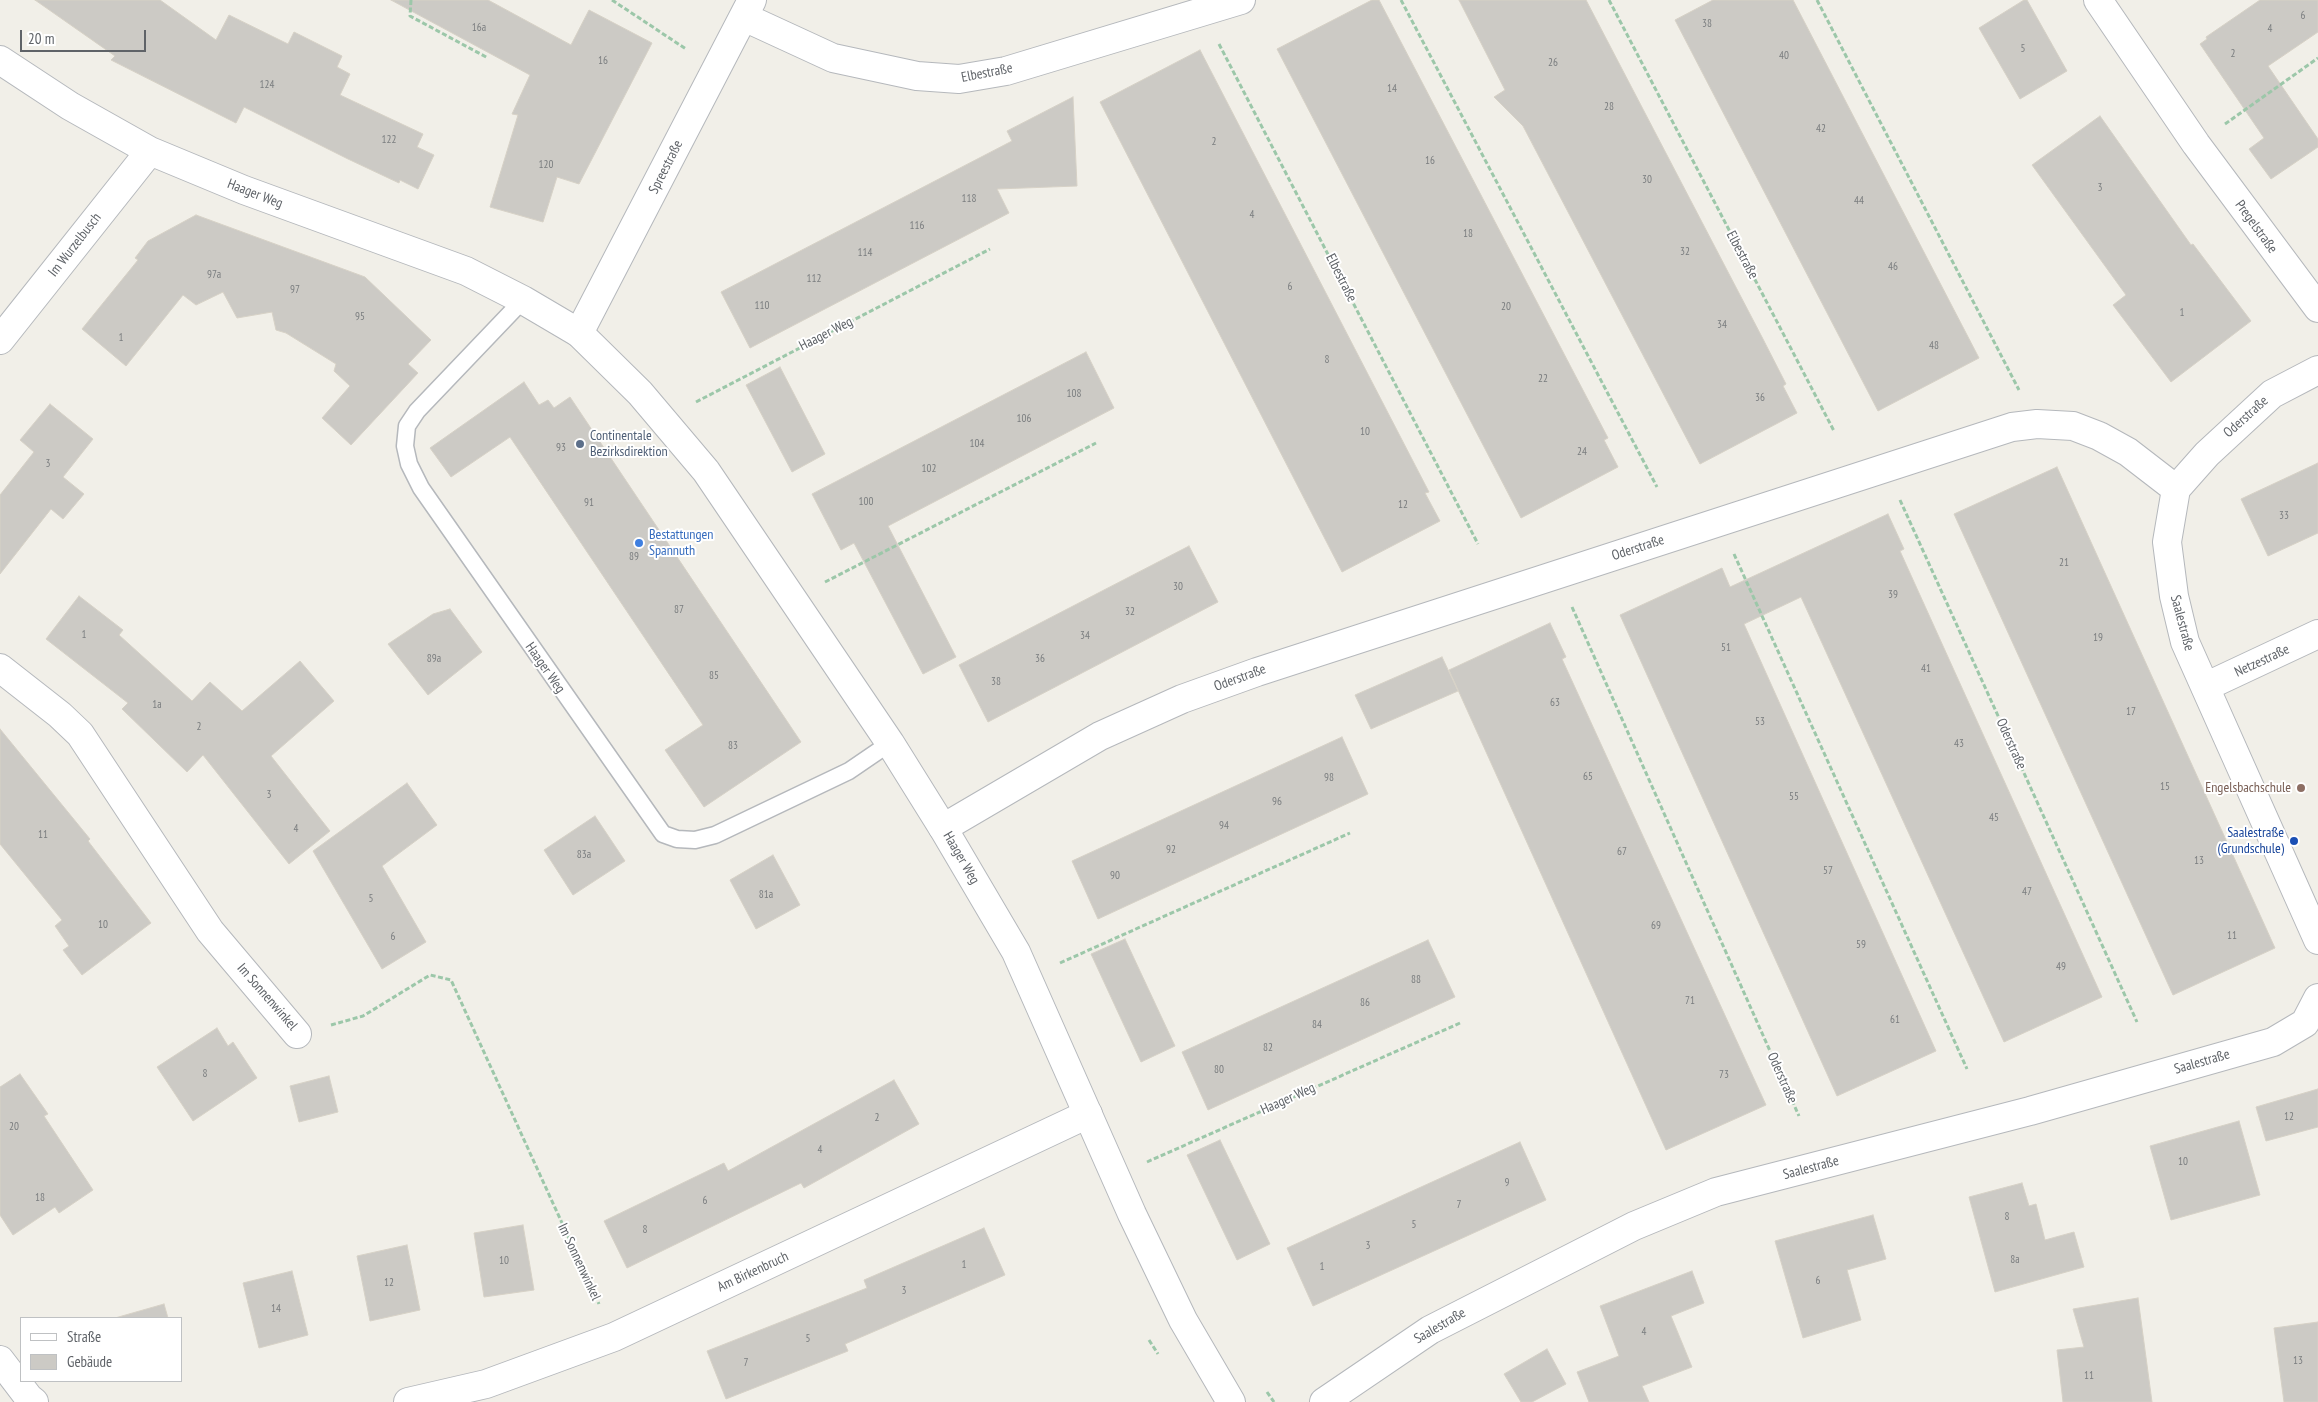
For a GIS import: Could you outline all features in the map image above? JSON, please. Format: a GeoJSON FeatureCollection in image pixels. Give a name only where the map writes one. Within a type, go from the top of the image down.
{"type":"FeatureCollection","features":[{"type":"Feature","properties":{"kind":"street","name":"Elbestraße"},"geometry":{"type":"LineString","coordinates":[[748,8],[832,58],[917,76],[959,79],[1006,71],[1241,0]]}},
{"type":"Feature","properties":{"kind":"street","name":"Pregelstraße"},"geometry":{"type":"LineString","coordinates":[[2098,0],[2196,144],[2318,308]]}},
{"type":"Feature","properties":{"kind":"street","name":"Spreestraße"},"geometry":{"type":"LineString","coordinates":[[579,334],[748,8]]}},
{"type":"Feature","properties":{"kind":"street","name":"Haager Weg"},"geometry":{"type":"LineString","coordinates":[[0,60],[70,106],[150,151],[244,190],[466,271],[523,300],[579,334],[640,393],[706,471],[890,742],[944,828],[1016,952],[1117,1176],[1132,1214],[1183,1320],[1231,1402]]}},
{"type":"Feature","properties":{"kind":"street","name":"Im Wurzelbusch"},"geometry":{"type":"LineString","coordinates":[[0,340],[150,151]]}},
{"type":"Feature","properties":{"kind":"street","name":"Oderstraße"},"geometry":{"type":"LineString","coordinates":[[944,828],[1100,736],[1182,699],[1257,672],[2012,427],[2037,424],[2073,426],[2100,436],[2128,452],[2176,489],[2207,454],[2272,394],[2318,370]]}},
{"type":"Feature","properties":{"kind":"street","name":"Saalestraße"},"geometry":{"type":"LineString","coordinates":[[2176,489],[2168,542],[2174,596],[2185,642],[2318,940]]}},
{"type":"Feature","properties":{"kind":"street","name":"Netzestraße"},"geometry":{"type":"LineString","coordinates":[[2205,687],[2318,634]]}},
{"type":"Feature","properties":{"kind":"street","name":"Im Sonnenwinkel"},"geometry":{"type":"LineString","coordinates":[[0,668],[60,715],[80,734],[210,931],[297,1034]]}},
{"type":"Feature","properties":{"kind":"street","name":"Saalestraße"},"geometry":{"type":"LineString","coordinates":[[1324,1402],[1430,1330],[1625,1230],[1679,1207],[1716,1192],[2030,1111],[2273,1042],[2305,1023],[2318,998]]}},
{"type":"Feature","properties":{"kind":"street","name":"Am Birkenbruch"},"geometry":{"type":"LineString","coordinates":[[408,1402],[486,1384],[614,1337],[1088,1114]]}},
{"type":"Feature","properties":{"kind":"street"},"geometry":{"type":"LineString","coordinates":[[0,1360],[34,1402]]}},
{"type":"Feature","properties":{"kind":"lane","name":"Haager Weg"},"geometry":{"type":"LineString","coordinates":[[523,300],[417,411],[407,426],[405,446],[408,464],[432,504],[663,834],[695,840],[715,835],[849,771],[890,742]]}},
{"type":"Feature","properties":{"kind":"path"},"geometry":{"type":"LineString","coordinates":[[411,0],[410,16],[488,58]]}},
{"type":"Feature","properties":{"kind":"path"},"geometry":{"type":"LineString","coordinates":[[612,0],[717,69]]}},
{"type":"Feature","properties":{"kind":"path"},"geometry":{"type":"LineString","coordinates":[[1401,0],[1657,487]]}},
{"type":"Feature","properties":{"kind":"path","name":"Elbestraße"},"geometry":{"type":"LineString","coordinates":[[1609,0],[1834,431]]}},
{"type":"Feature","properties":{"kind":"path"},"geometry":{"type":"LineString","coordinates":[[1817,0],[2037,424]]}},
{"type":"Feature","properties":{"kind":"path","name":"Elbestraße"},"geometry":{"type":"LineString","coordinates":[[1203,12],[1478,544]]}},
{"type":"Feature","properties":{"kind":"path"},"geometry":{"type":"LineString","coordinates":[[2196,144],[2318,58]]}},
{"type":"Feature","properties":{"kind":"path","name":"Haager Weg"},"geometry":{"type":"LineString","coordinates":[[662,419],[990,249]]}},
{"type":"Feature","properties":{"kind":"path"},"geometry":{"type":"LineString","coordinates":[[793,598],[1096,443]]}},
{"type":"Feature","properties":{"kind":"path","name":"Oderstraße"},"geometry":{"type":"LineString","coordinates":[[1885,467],[2137,1022]]}},
{"type":"Feature","properties":{"kind":"path"},"geometry":{"type":"LineString","coordinates":[[1719,522],[1967,1069]]}},
{"type":"Feature","properties":{"kind":"path","name":"Oderstraße"},"geometry":{"type":"LineString","coordinates":[[1557,574],[1799,1116]]}},
{"type":"Feature","properties":{"kind":"path"},"geometry":{"type":"LineString","coordinates":[[1027,977],[1350,833]]}},
{"type":"Feature","properties":{"kind":"path","name":"Im Sonnenwinkel"},"geometry":{"type":"LineString","coordinates":[[297,1034],[363,1016],[430,975],[450,980],[614,1337]]}},
{"type":"Feature","properties":{"kind":"path","name":"Haager Weg"},"geometry":{"type":"LineString","coordinates":[[1117,1176],[1460,1022]]}},
{"type":"Feature","properties":{"kind":"building"},"geometry":{"type":"Polygon","coordinates":[[[35,0],[160,0],[216,40],[229,15],[288,44],[294,32],[342,56],[337,67],[350,74],[340,95],[423,134],[417,147],[434,155],[418,189],[400,180],[399,183],[348,159],[244,107],[236,123],[111,60],[115,56],[35,0]]]}},
{"type":"Feature","properties":{"kind":"building"},"geometry":{"type":"Polygon","coordinates":[[[391,0],[488,0],[571,45],[589,10],[652,43],[579,184],[557,177],[543,222],[490,207],[518,115],[512,114],[530,75],[391,0]]]}},
{"type":"Feature","properties":{"kind":"building"},"geometry":{"type":"Polygon","coordinates":[[[1372,0],[1379,0],[1608,438],[1604,440],[1618,467],[1521,518],[1277,49],[1372,0]]]}},
{"type":"Feature","properties":{"kind":"building"},"geometry":{"type":"Polygon","coordinates":[[[1459,0],[1586,0],[1786,384],[1783,386],[1797,413],[1700,464],[1523,126],[1494,97],[1505,90],[1459,0]]]}},
{"type":"Feature","properties":{"kind":"building"},"geometry":{"type":"Polygon","coordinates":[[[1713,0],[1793,0],[1979,358],[1878,411],[1675,20],[1713,0]]]}},
{"type":"Feature","properties":{"kind":"building"},"geometry":{"type":"Polygon","coordinates":[[[2024,0],[2027,0],[2067,71],[2020,99],[1979,28],[2024,0]]]}},
{"type":"Feature","properties":{"kind":"building"},"geometry":{"type":"Polygon","coordinates":[[[2260,0],[2318,0],[2318,32],[2268,66],[2318,139],[2318,147],[2271,179],[2249,149],[2264,138],[2200,44],[2207,39],[2206,37],[2260,0]]]}},
{"type":"Feature","properties":{"kind":"building"},"geometry":{"type":"Polygon","coordinates":[[[1200,50],[1429,492],[1425,493],[1440,521],[1342,572],[1100,102],[1200,50]]]}},
{"type":"Feature","properties":{"kind":"building"},"geometry":{"type":"Polygon","coordinates":[[[1073,97],[1077,186],[997,189],[1009,213],[750,348],[721,292],[1012,141],[1007,131],[1073,97]]]}},
{"type":"Feature","properties":{"kind":"building"},"geometry":{"type":"Polygon","coordinates":[[[2100,116],[2191,245],[2193,244],[2251,321],[2171,382],[2113,305],[2126,295],[2032,165],[2100,116]]]}},
{"type":"Feature","properties":{"kind":"building"},"geometry":{"type":"Polygon","coordinates":[[[196,215],[365,277],[431,340],[408,364],[418,373],[351,445],[322,418],[350,386],[334,371],[336,364],[286,333],[276,330],[272,312],[237,318],[223,292],[196,305],[183,295],[126,366],[82,329],[138,260],[135,258],[148,241],[196,215]]]}},
{"type":"Feature","properties":{"kind":"building"},"geometry":{"type":"Polygon","coordinates":[[[1086,352],[1114,408],[888,526],[956,657],[923,674],[854,543],[841,550],[812,494],[1086,352]]]}},
{"type":"Feature","properties":{"kind":"building"},"geometry":{"type":"Polygon","coordinates":[[[780,367],[825,454],[792,472],[746,385],[780,367]]]}},
{"type":"Feature","properties":{"kind":"building"},"geometry":{"type":"Polygon","coordinates":[[[524,382],[539,405],[548,400],[554,408],[570,397],[801,742],[704,807],[665,750],[703,725],[510,437],[451,477],[430,448],[524,382]]]}},
{"type":"Feature","properties":{"kind":"building"},"geometry":{"type":"Polygon","coordinates":[[[50,404],[93,439],[63,477],[84,494],[63,519],[51,509],[0,574],[0,495],[34,452],[20,440],[50,404]]]}},
{"type":"Feature","properties":{"kind":"building"},"geometry":{"type":"Polygon","coordinates":[[[2318,463],[2318,533],[2268,556],[2241,499],[2318,463]]]}},
{"type":"Feature","properties":{"kind":"building"},"geometry":{"type":"Polygon","coordinates":[[[2057,467],[2275,948],[2173,995],[1954,514],[2057,467]]]}},
{"type":"Feature","properties":{"kind":"building"},"geometry":{"type":"Polygon","coordinates":[[[1888,514],[1904,549],[1900,551],[2102,997],[2004,1042],[1801,597],[1744,624],[1936,1051],[1837,1096],[1620,615],[1722,568],[1730,587],[1888,514]]]}},
{"type":"Feature","properties":{"kind":"building"},"geometry":{"type":"Polygon","coordinates":[[[1189,546],[1218,602],[988,722],[959,665],[1189,546]]]}},
{"type":"Feature","properties":{"kind":"building"},"geometry":{"type":"Polygon","coordinates":[[[79,596],[123,630],[119,635],[192,701],[210,682],[242,711],[300,661],[334,701],[271,756],[330,831],[289,864],[203,755],[187,772],[122,709],[128,703],[46,639],[79,596]]]}},
{"type":"Feature","properties":{"kind":"building"},"geometry":{"type":"Polygon","coordinates":[[[450,609],[482,652],[428,695],[388,644],[433,614],[450,609]]]}},
{"type":"Feature","properties":{"kind":"building"},"geometry":{"type":"Polygon","coordinates":[[[1550,623],[1566,657],[1562,659],[1766,1105],[1666,1150],[1449,670],[1550,623]]]}},
{"type":"Feature","properties":{"kind":"building"},"geometry":{"type":"Polygon","coordinates":[[[1442,657],[1458,691],[1371,729],[1355,695],[1442,657]]]}},
{"type":"Feature","properties":{"kind":"building"},"geometry":{"type":"Polygon","coordinates":[[[0,729],[90,839],[88,841],[151,923],[82,975],[63,950],[69,946],[55,926],[62,920],[0,844],[0,729]]]}},
{"type":"Feature","properties":{"kind":"building"},"geometry":{"type":"Polygon","coordinates":[[[1342,737],[1368,794],[1098,919],[1072,861],[1342,737]]]}},
{"type":"Feature","properties":{"kind":"building"},"geometry":{"type":"Polygon","coordinates":[[[407,783],[437,825],[382,866],[426,942],[382,969],[313,851],[407,783]]]}},
{"type":"Feature","properties":{"kind":"building"},"geometry":{"type":"Polygon","coordinates":[[[595,816],[625,861],[573,895],[544,850],[595,816]]]}},
{"type":"Feature","properties":{"kind":"building"},"geometry":{"type":"Polygon","coordinates":[[[773,855],[800,905],[756,929],[730,880],[773,855]]]}},
{"type":"Feature","properties":{"kind":"building"},"geometry":{"type":"Polygon","coordinates":[[[1125,939],[1175,1046],[1141,1062],[1091,954],[1125,939]]]}},
{"type":"Feature","properties":{"kind":"building"},"geometry":{"type":"Polygon","coordinates":[[[1428,940],[1455,997],[1208,1110],[1182,1052],[1428,940]]]}},
{"type":"Feature","properties":{"kind":"building"},"geometry":{"type":"Polygon","coordinates":[[[217,1028],[228,1046],[233,1042],[257,1078],[193,1121],[157,1067],[217,1028]]]}},
{"type":"Feature","properties":{"kind":"building"},"geometry":{"type":"Polygon","coordinates":[[[20,1074],[48,1114],[44,1116],[93,1190],[59,1213],[55,1207],[13,1235],[0,1215],[0,1087],[20,1074]]]}},
{"type":"Feature","properties":{"kind":"building"},"geometry":{"type":"Polygon","coordinates":[[[329,1076],[338,1112],[299,1122],[290,1086],[329,1076]]]}},
{"type":"Feature","properties":{"kind":"building"},"geometry":{"type":"Polygon","coordinates":[[[894,1080],[919,1124],[804,1188],[801,1183],[627,1268],[604,1221],[724,1163],[728,1171],[894,1080]]]}},
{"type":"Feature","properties":{"kind":"building"},"geometry":{"type":"Polygon","coordinates":[[[2318,1089],[2318,1127],[2266,1141],[2256,1107],[2318,1089]]]}},
{"type":"Feature","properties":{"kind":"building"},"geometry":{"type":"Polygon","coordinates":[[[2239,1121],[2260,1195],[2171,1220],[2150,1146],[2239,1121]]]}},
{"type":"Feature","properties":{"kind":"building"},"geometry":{"type":"Polygon","coordinates":[[[1220,1140],[1270,1244],[1237,1260],[1187,1155],[1220,1140]]]}},
{"type":"Feature","properties":{"kind":"building"},"geometry":{"type":"Polygon","coordinates":[[[1520,1142],[1546,1200],[1313,1306],[1287,1248],[1520,1142]]]}},
{"type":"Feature","properties":{"kind":"building"},"geometry":{"type":"Polygon","coordinates":[[[2022,1183],[2029,1206],[2036,1204],[2045,1240],[2074,1232],[2084,1267],[1995,1292],[1969,1197],[2022,1183]]]}},
{"type":"Feature","properties":{"kind":"building"},"geometry":{"type":"Polygon","coordinates":[[[1873,1215],[1886,1259],[1847,1270],[1861,1320],[1803,1338],[1775,1241],[1873,1215]]]}},
{"type":"Feature","properties":{"kind":"building"},"geometry":{"type":"Polygon","coordinates":[[[523,1225],[534,1290],[484,1297],[474,1233],[523,1225]]]}},
{"type":"Feature","properties":{"kind":"building"},"geometry":{"type":"Polygon","coordinates":[[[984,1228],[1005,1275],[845,1344],[848,1351],[726,1399],[707,1351],[867,1288],[864,1280],[984,1228]]]}},
{"type":"Feature","properties":{"kind":"building"},"geometry":{"type":"Polygon","coordinates":[[[407,1245],[420,1310],[370,1321],[357,1256],[407,1245]]]}},
{"type":"Feature","properties":{"kind":"building"},"geometry":{"type":"Polygon","coordinates":[[[292,1271],[308,1335],[259,1348],[243,1283],[292,1271]]]}},
{"type":"Feature","properties":{"kind":"building"},"geometry":{"type":"Polygon","coordinates":[[[1692,1271],[1704,1303],[1671,1316],[1692,1367],[1642,1386],[1649,1402],[1589,1402],[1577,1372],[1619,1356],[1600,1306],[1692,1271]]]}},
{"type":"Feature","properties":{"kind":"building"},"geometry":{"type":"Polygon","coordinates":[[[2138,1298],[2152,1402],[2063,1402],[2057,1350],[2084,1347],[2073,1309],[2138,1298]]]}},
{"type":"Feature","properties":{"kind":"building"},"geometry":{"type":"Polygon","coordinates":[[[164,1304],[168,1317],[118,1317],[164,1304]]]}},
{"type":"Feature","properties":{"kind":"building"},"geometry":{"type":"Polygon","coordinates":[[[2318,1322],[2318,1402],[2284,1402],[2274,1328],[2318,1322]]]}},
{"type":"Feature","properties":{"kind":"building"},"geometry":{"type":"Polygon","coordinates":[[[1547,1349],[1566,1384],[1532,1402],[1521,1402],[1504,1374],[1547,1349]]]}},
{"type":"Feature","properties":{"kind":"place","name":"Continentale Bezirksdirektion"},"geometry":{"type":"Point","coordinates":[580,444]}},
{"type":"Feature","properties":{"kind":"place","name":"Bestattungen Spannuth"},"geometry":{"type":"Point","coordinates":[639,543]}},
{"type":"Feature","properties":{"kind":"place","name":"Engelsbachschule"},"geometry":{"type":"Point","coordinates":[2301,788]}},
{"type":"Feature","properties":{"kind":"place","name":"Saalestraße (Grundschule)"},"geometry":{"type":"Point","coordinates":[2294,841]}}]}
